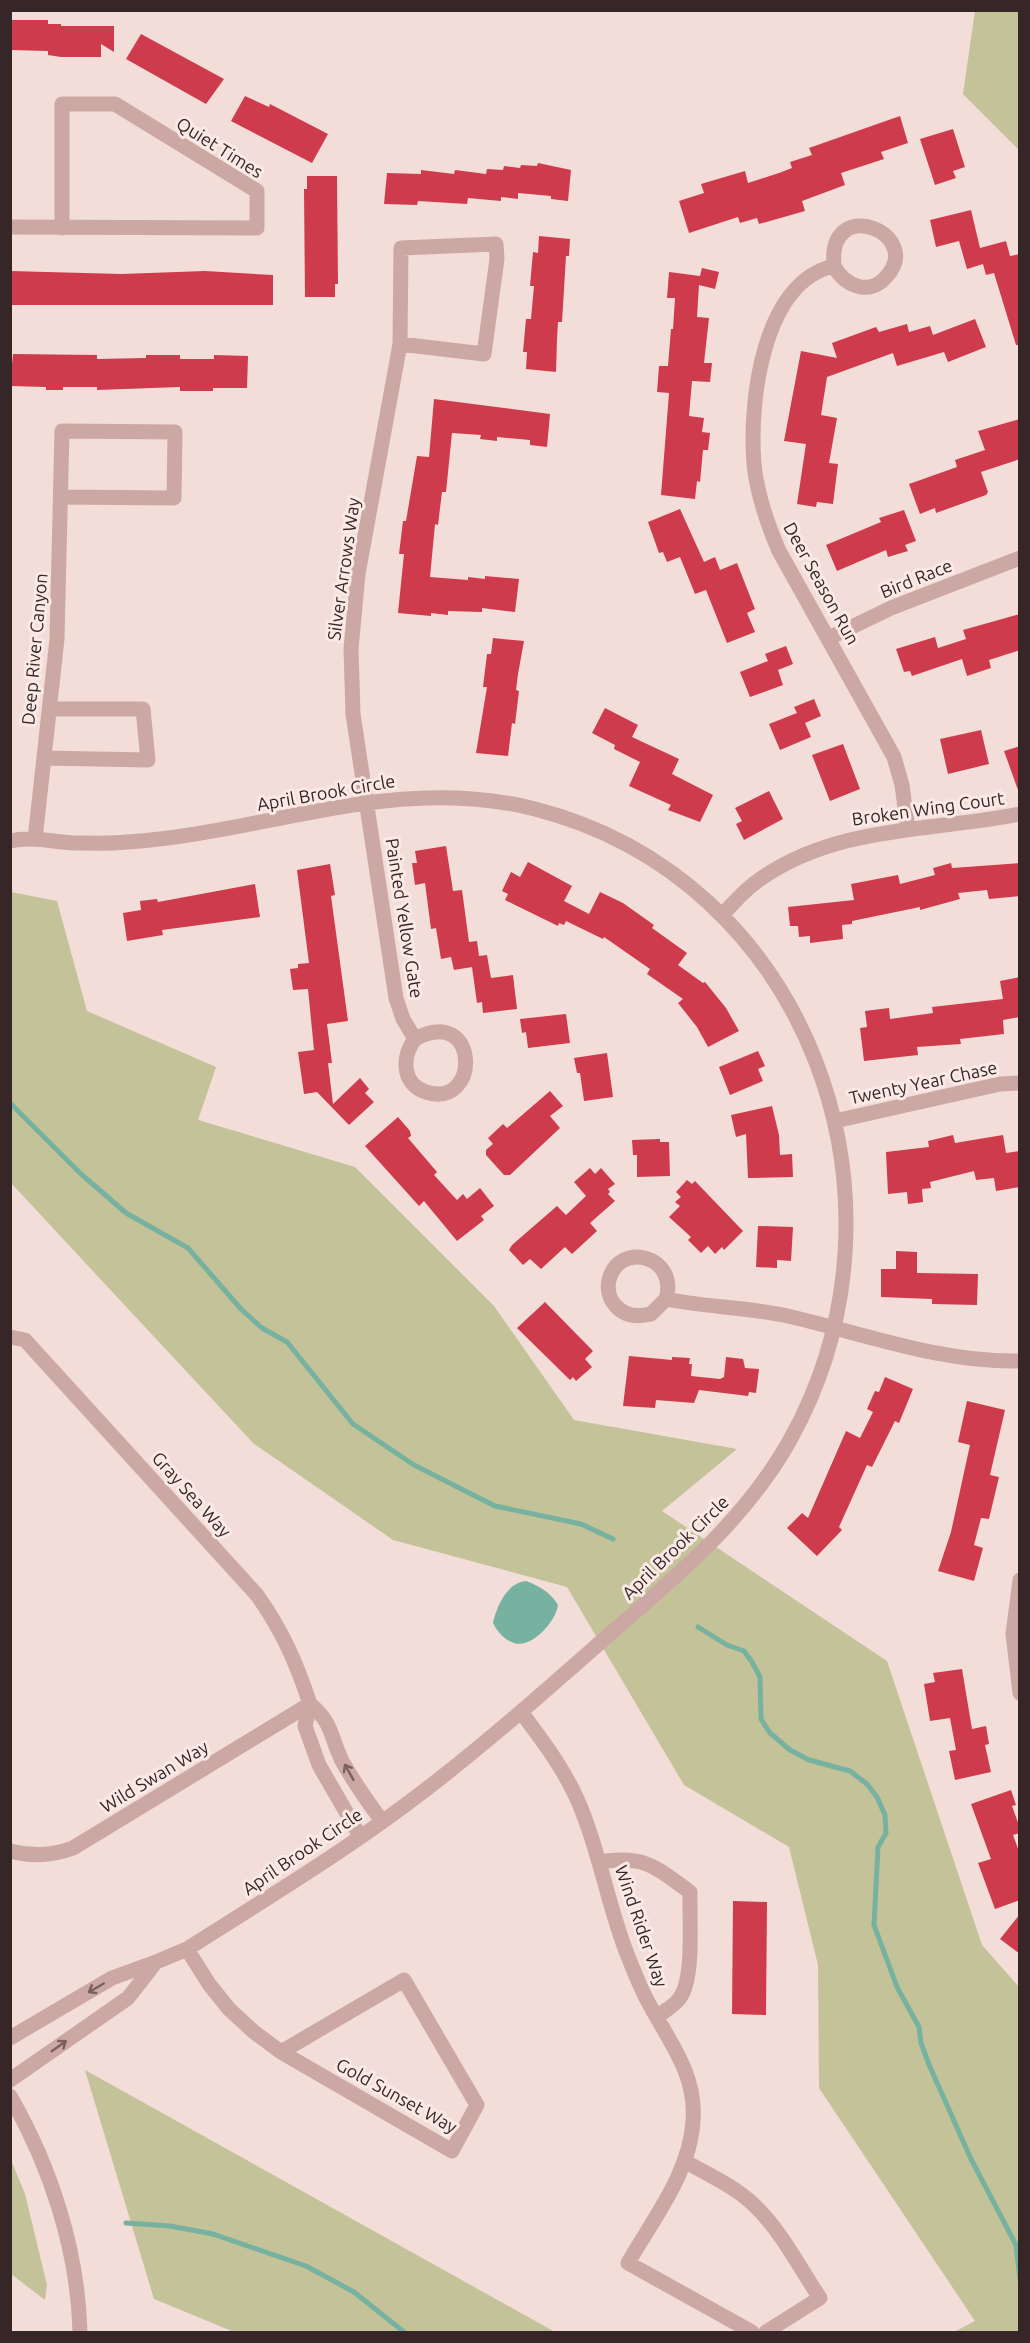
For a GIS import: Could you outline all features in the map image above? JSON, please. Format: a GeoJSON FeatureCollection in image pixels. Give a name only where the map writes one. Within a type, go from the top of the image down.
{"type":"FeatureCollection","features":[{"type":"Feature","properties":{"kind":"street","name":"Quiet Times"},"geometry":{"type":"LineString","coordinates":[[10,227],[62,228],[258,228],[258,191],[115,104],[62,104],[62,228]]}},
{"type":"Feature","properties":{"kind":"street"},"geometry":{"type":"LineString","coordinates":[[865,225],[878,228],[892,243],[895,257],[892,268],[877,284],[863,287],[849,284],[834,266],[832,253],[836,240],[854,226],[865,225]]}},
{"type":"Feature","properties":{"kind":"street","name":"Silver Arrows Way"},"geometry":{"type":"LineString","coordinates":[[366,801],[353,714],[352,615],[400,344],[401,248],[496,244],[497,259],[484,354],[400,344]]}},
{"type":"Feature","properties":{"kind":"street","name":"Deer Season Run"},"geometry":{"type":"LineString","coordinates":[[834,266],[819,269],[794,290],[779,312],[759,370],[753,437],[759,495],[767,524],[779,551],[894,757],[902,785],[908,830]]}},
{"type":"Feature","properties":{"kind":"street","name":"Deep River Canyon"},"geometry":{"type":"LineString","coordinates":[[20,836],[44,758],[50,709],[58,618],[62,431],[175,432],[174,498],[62,497]]}},
{"type":"Feature","properties":{"kind":"street","name":"Bird Race"},"geometry":{"type":"LineString","coordinates":[[829,638],[891,608],[1020,558]]}},
{"type":"Feature","properties":{"kind":"street"},"geometry":{"type":"LineString","coordinates":[[44,758],[148,760],[143,709],[50,709]]}},
{"type":"Feature","properties":{"kind":"street","name":"April Brook Circle"},"geometry":{"type":"LineString","coordinates":[[10,2038],[112,1978],[187,1949],[382,1821],[521,1712],[691,1563],[738,1515],[768,1477],[809,1403],[834,1327],[842,1288],[846,1224],[846,1188],[835,1121],[822,1072],[799,1021],[771,976],[722,915],[687,883],[632,847],[538,809],[473,797],[439,795],[366,801],[225,830],[124,843],[72,843],[20,836]]}},
{"type":"Feature","properties":{"kind":"street","name":"Painted Yellow Gate"},"geometry":{"type":"LineString","coordinates":[[366,801],[396,998],[403,1019],[415,1039]]}},
{"type":"Feature","properties":{"kind":"street","name":"Broken Wing Court"},"geometry":{"type":"LineString","coordinates":[[722,915],[756,881],[810,852],[868,835],[1020,814]]}},
{"type":"Feature","properties":{"kind":"street"},"geometry":{"type":"LineString","coordinates":[[427,1032],[441,1032],[459,1041],[465,1050],[466,1069],[463,1078],[455,1087],[435,1094],[426,1092],[410,1080],[405,1065],[406,1055],[415,1039],[427,1032]]}},
{"type":"Feature","properties":{"kind":"street","name":"Twenty Year Chase"},"geometry":{"type":"LineString","coordinates":[[835,1121],[1000,1084],[1020,1083]]}},
{"type":"Feature","properties":{"kind":"street"},"geometry":{"type":"LineString","coordinates":[[666,1299],[692,1305],[755,1309],[957,1356],[983,1360],[1020,1361]]}},
{"type":"Feature","properties":{"kind":"street","name":"Gray Sea Way"},"geometry":{"type":"LineString","coordinates":[[10,1337],[25,1340],[257,1595],[278,1624],[290,1646],[310,1704],[305,1726],[319,1766],[360,1836]]}},
{"type":"Feature","properties":{"kind":"street"},"geometry":{"type":"LineString","coordinates":[[1020,1580],[1013,1634],[1020,1693]]}},
{"type":"Feature","properties":{"kind":"street","name":"Gray Sea Way"},"geometry":{"type":"LineString","coordinates":[[310,1704],[325,1716],[341,1759],[356,1785],[382,1821]]}},
{"type":"Feature","properties":{"kind":"street","name":"Wild Swan Way"},"geometry":{"type":"LineString","coordinates":[[10,1851],[40,1856],[56,1854],[73,1848],[310,1704]]}},
{"type":"Feature","properties":{"kind":"street","name":"Wind Rider Way"},"geometry":{"type":"LineString","coordinates":[[521,1712],[571,1785],[599,1862],[628,1955],[657,2017],[679,2054],[689,2079],[694,2119],[686,2162],[628,2263],[752,2332]]}},
{"type":"Feature","properties":{"kind":"street"},"geometry":{"type":"LineString","coordinates":[[599,1862],[636,1859],[653,1866],[690,1892],[688,1975],[685,1989],[679,1999],[657,2017]]}},
{"type":"Feature","properties":{"kind":"street","name":"Gold Sunset Way"},"geometry":{"type":"LineString","coordinates":[[187,1949],[229,2009],[281,2052],[452,2151],[477,2105],[404,1980],[281,2052]]}},
{"type":"Feature","properties":{"kind":"street","name":"April Brook Circle"},"geometry":{"type":"LineString","coordinates":[[10,2080],[128,1998],[156,1962]]}},
{"type":"Feature","properties":{"kind":"street"},"geometry":{"type":"LineString","coordinates":[[10,2096],[33,2138],[57,2204],[69,2248],[80,2332]]}},
{"type":"Feature","properties":{"kind":"street"},"geometry":{"type":"LineString","coordinates":[[686,2162],[728,2185],[752,2203],[770,2223],[820,2298],[766,2332]]}},
{"type":"Feature","properties":{"kind":"shaded area"},"geometry":{"type":"Polygon","coordinates":[[[975,11],[1019,11],[1019,150],[963,94],[975,11]]]}},
{"type":"Feature","properties":{"kind":"shaded area"},"geometry":{"type":"Polygon","coordinates":[[[11,892],[57,901],[87,1011],[216,1067],[198,1120],[355,1167],[494,1306],[574,1420],[737,1449],[662,1511],[887,1661],[982,1945],[1019,1987],[1019,2332],[954,2332],[975,2321],[819,2088],[818,1965],[789,1847],[684,1785],[567,1587],[393,1540],[253,1443],[11,1183],[11,892]]]}},
{"type":"Feature","properties":{"kind":"shaded area"},"geometry":{"type":"Polygon","coordinates":[[[526,1581],[545,1590],[558,1605],[548,1626],[535,1638],[521,1644],[507,1640],[493,1623],[497,1609],[508,1590],[526,1581]]]}},
{"type":"Feature","properties":{"kind":"shaded area"},"geometry":{"type":"Polygon","coordinates":[[[85,2070],[555,2332],[234,2332],[154,2299],[85,2070]]]}},
{"type":"Feature","properties":{"kind":"shaded area"},"geometry":{"type":"Polygon","coordinates":[[[11,2160],[25,2194],[47,2285],[45,2300],[11,2274],[11,2160]]]}},
{"type":"Feature","properties":{"kind":"building"},"geometry":{"type":"Polygon","coordinates":[[[10,20],[48,20],[48,24],[61,24],[61,26],[114,26],[114,52],[101,44],[101,57],[61,57],[48,55],[48,51],[10,50],[10,20]]]}},
{"type":"Feature","properties":{"kind":"building"},"geometry":{"type":"Polygon","coordinates":[[[141,34],[224,79],[206,104],[126,59],[141,34]]]}},
{"type":"Feature","properties":{"kind":"building"},"geometry":{"type":"Polygon","coordinates":[[[245,96],[269,107],[270,104],[328,134],[312,163],[231,121],[245,96]]]}},
{"type":"Feature","properties":{"kind":"building"},"geometry":{"type":"Polygon","coordinates":[[[900,116],[908,143],[881,152],[884,159],[841,173],[845,185],[802,201],[805,211],[759,224],[757,218],[740,223],[738,217],[689,233],[679,201],[704,193],[701,184],[745,171],[748,183],[779,173],[792,168],[790,162],[812,155],[809,148],[900,116]]]}},
{"type":"Feature","properties":{"kind":"building"},"geometry":{"type":"Polygon","coordinates":[[[953,129],[965,167],[953,171],[956,178],[935,185],[920,139],[953,129]]]}},
{"type":"Feature","properties":{"kind":"building"},"geometry":{"type":"Polygon","coordinates":[[[538,163],[571,170],[568,201],[551,199],[551,196],[518,193],[518,199],[501,197],[501,201],[468,198],[467,204],[418,201],[417,205],[384,204],[387,173],[421,174],[421,170],[454,174],[455,170],[486,174],[487,169],[503,170],[504,166],[520,168],[521,165],[537,166],[538,163]]]}},
{"type":"Feature","properties":{"kind":"building"},"geometry":{"type":"Polygon","coordinates":[[[307,176],[337,176],[338,284],[335,284],[335,297],[305,297],[304,189],[307,189],[307,176]]]}},
{"type":"Feature","properties":{"kind":"building"},"geometry":{"type":"Polygon","coordinates":[[[971,210],[980,248],[1006,241],[1010,256],[1020,254],[1020,345],[1016,345],[994,273],[986,275],[983,264],[967,269],[959,241],[936,247],[930,220],[971,210]]]}},
{"type":"Feature","properties":{"kind":"building"},"geometry":{"type":"Polygon","coordinates":[[[539,236],[570,239],[569,256],[566,256],[562,322],[558,322],[556,372],[526,369],[527,352],[523,352],[526,319],[531,319],[534,286],[530,286],[533,252],[538,253],[539,236]]]}},
{"type":"Feature","properties":{"kind":"building"},"geometry":{"type":"Polygon","coordinates":[[[702,268],[719,272],[715,289],[699,285],[697,317],[709,318],[704,363],[712,363],[710,382],[692,381],[689,416],[704,418],[702,432],[710,433],[708,450],[703,450],[700,482],[697,481],[695,499],[661,495],[669,393],[657,392],[659,366],[668,366],[671,329],[673,329],[675,298],[667,298],[669,272],[700,276],[702,268]]]}},
{"type":"Feature","properties":{"kind":"building"},"geometry":{"type":"Polygon","coordinates":[[[10,271],[121,274],[205,271],[273,275],[273,305],[10,305],[10,271]]]}},
{"type":"Feature","properties":{"kind":"building"},"geometry":{"type":"Polygon","coordinates":[[[975,319],[986,347],[948,362],[944,352],[897,366],[893,353],[827,377],[821,415],[837,418],[829,463],[838,464],[833,504],[817,502],[816,507],[797,504],[806,444],[784,441],[801,351],[837,358],[832,343],[876,327],[879,332],[907,324],[909,332],[930,326],[933,335],[975,319]]]}},
{"type":"Feature","properties":{"kind":"building"},"geometry":{"type":"Polygon","coordinates":[[[13,354],[97,355],[97,359],[146,358],[146,355],[180,355],[180,359],[214,359],[214,355],[248,356],[247,388],[180,391],[180,387],[97,390],[97,387],[63,387],[63,390],[46,390],[46,387],[10,386],[13,354]]]}},
{"type":"Feature","properties":{"kind":"building"},"geometry":{"type":"Polygon","coordinates":[[[434,399],[550,414],[547,447],[530,445],[530,440],[497,437],[497,441],[480,439],[481,435],[452,433],[446,492],[442,492],[438,525],[435,524],[430,577],[468,580],[468,577],[485,579],[485,576],[519,579],[515,612],[482,608],[482,612],[448,611],[448,615],[398,613],[404,554],[399,554],[403,521],[406,521],[417,456],[429,457],[434,399]]]}},
{"type":"Feature","properties":{"kind":"building"},"geometry":{"type":"Polygon","coordinates":[[[1020,419],[1020,459],[981,472],[988,492],[986,495],[936,513],[935,508],[920,514],[909,484],[957,467],[955,460],[985,450],[978,431],[1020,419]]]}},
{"type":"Feature","properties":{"kind":"building"},"geometry":{"type":"Polygon","coordinates":[[[680,509],[704,562],[715,557],[720,570],[737,563],[755,609],[747,613],[755,632],[727,643],[706,590],[695,594],[680,557],[667,562],[663,552],[659,553],[648,522],[680,509]]]}},
{"type":"Feature","properties":{"kind":"building"},"geometry":{"type":"Polygon","coordinates":[[[904,510],[916,541],[905,545],[908,551],[888,557],[886,550],[837,571],[826,545],[881,522],[879,518],[904,510]]]}},
{"type":"Feature","properties":{"kind":"building"},"geometry":{"type":"Polygon","coordinates":[[[1020,614],[1020,650],[989,660],[991,668],[967,676],[962,659],[912,676],[910,671],[904,672],[896,649],[935,637],[938,648],[966,639],[963,630],[1020,614]]]}},
{"type":"Feature","properties":{"kind":"building"},"geometry":{"type":"Polygon","coordinates":[[[493,638],[524,641],[516,690],[519,691],[515,724],[512,723],[508,756],[476,753],[487,687],[483,687],[487,654],[491,654],[493,638]]]}},
{"type":"Feature","properties":{"kind":"building"},"geometry":{"type":"Polygon","coordinates":[[[786,646],[793,664],[778,670],[783,685],[750,697],[740,672],[768,661],[765,654],[786,646]]]}},
{"type":"Feature","properties":{"kind":"building"},"geometry":{"type":"Polygon","coordinates":[[[814,699],[821,716],[805,723],[811,737],[780,750],[769,724],[797,713],[794,707],[814,699]]]}},
{"type":"Feature","properties":{"kind":"building"},"geometry":{"type":"Polygon","coordinates":[[[605,708],[638,725],[632,737],[679,759],[672,774],[713,795],[700,822],[668,810],[671,805],[629,786],[640,762],[614,749],[615,745],[592,733],[605,708]]]}},
{"type":"Feature","properties":{"kind":"building"},"geometry":{"type":"Polygon","coordinates":[[[981,730],[989,764],[948,774],[940,739],[981,730]]]}},
{"type":"Feature","properties":{"kind":"building"},"geometry":{"type":"Polygon","coordinates":[[[843,744],[860,789],[830,801],[812,755],[843,744]]]}},
{"type":"Feature","properties":{"kind":"building"},"geometry":{"type":"Polygon","coordinates":[[[1020,746],[1020,790],[1018,790],[1004,751],[1020,746]]]}},
{"type":"Feature","properties":{"kind":"building"},"geometry":{"type":"Polygon","coordinates":[[[769,791],[783,819],[744,840],[736,824],[742,821],[735,808],[769,791]]]}},
{"type":"Feature","properties":{"kind":"building"},"geometry":{"type":"Polygon","coordinates":[[[446,846],[453,891],[462,890],[469,942],[477,941],[479,956],[487,955],[491,978],[513,975],[517,1009],[483,1013],[482,1002],[477,1003],[472,967],[454,970],[451,957],[441,959],[436,928],[431,929],[425,883],[415,885],[412,863],[417,863],[415,851],[446,846]]]}},
{"type":"Feature","properties":{"kind":"building"},"geometry":{"type":"Polygon","coordinates":[[[528,862],[572,886],[564,901],[589,914],[600,892],[623,903],[654,925],[652,928],[687,953],[678,965],[703,983],[705,982],[726,1008],[739,1031],[708,1047],[697,1027],[678,1003],[683,999],[647,974],[650,969],[604,937],[603,939],[566,921],[564,925],[559,923],[558,926],[505,900],[508,894],[502,891],[511,872],[520,877],[528,862]]]}},
{"type":"Feature","properties":{"kind":"building"},"geometry":{"type":"Polygon","coordinates":[[[951,863],[952,868],[1020,863],[1020,896],[989,899],[987,890],[958,893],[960,899],[920,910],[920,907],[842,925],[843,939],[810,943],[810,936],[799,937],[798,926],[790,926],[788,907],[854,900],[851,884],[898,875],[900,884],[935,875],[933,868],[951,863]]]}},
{"type":"Feature","properties":{"kind":"building"},"geometry":{"type":"Polygon","coordinates":[[[330,864],[335,895],[331,896],[348,1021],[327,1024],[332,1063],[328,1063],[333,1104],[360,1078],[369,1089],[365,1093],[374,1102],[349,1125],[317,1092],[304,1094],[298,1052],[314,1050],[308,989],[293,990],[290,969],[298,968],[298,964],[309,963],[297,870],[330,864]]]}},
{"type":"Feature","properties":{"kind":"building"},"geometry":{"type":"Polygon","coordinates":[[[255,884],[260,917],[162,930],[163,935],[127,941],[123,913],[141,910],[140,901],[157,899],[158,902],[255,884]]]}},
{"type":"Feature","properties":{"kind":"building"},"geometry":{"type":"Polygon","coordinates":[[[1020,977],[1020,1017],[1003,1020],[1004,1034],[960,1039],[961,1044],[917,1047],[918,1055],[864,1061],[860,1028],[867,1027],[865,1011],[889,1008],[890,1019],[933,1013],[932,1007],[1003,999],[1000,981],[1020,977]]]}},
{"type":"Feature","properties":{"kind":"building"},"geometry":{"type":"Polygon","coordinates":[[[566,1014],[570,1043],[528,1048],[526,1032],[522,1033],[520,1019],[566,1014]]]}},
{"type":"Feature","properties":{"kind":"building"},"geometry":{"type":"Polygon","coordinates":[[[758,1051],[765,1066],[758,1069],[763,1081],[730,1095],[719,1067],[758,1051]]]}},
{"type":"Feature","properties":{"kind":"building"},"geometry":{"type":"Polygon","coordinates":[[[607,1053],[613,1097],[584,1101],[580,1073],[577,1073],[574,1058],[607,1053]]]}},
{"type":"Feature","properties":{"kind":"building"},"geometry":{"type":"Polygon","coordinates":[[[550,1091],[563,1106],[550,1116],[560,1128],[510,1175],[504,1175],[486,1155],[486,1150],[493,1144],[488,1138],[503,1124],[507,1128],[550,1091]]]}},
{"type":"Feature","properties":{"kind":"building"},"geometry":{"type":"Polygon","coordinates":[[[772,1106],[779,1135],[780,1155],[792,1154],[793,1177],[748,1178],[746,1134],[736,1137],[731,1115],[772,1106]]]}},
{"type":"Feature","properties":{"kind":"building"},"geometry":{"type":"Polygon","coordinates":[[[398,1117],[410,1131],[411,1136],[408,1138],[437,1172],[434,1175],[457,1200],[463,1194],[467,1199],[480,1188],[494,1206],[481,1216],[484,1220],[457,1241],[424,1201],[419,1206],[365,1146],[398,1117]]]}},
{"type":"Feature","properties":{"kind":"building"},"geometry":{"type":"Polygon","coordinates":[[[953,1135],[955,1143],[1003,1135],[1006,1153],[1020,1151],[1020,1187],[996,1191],[994,1178],[976,1180],[974,1171],[930,1182],[931,1188],[922,1189],[923,1202],[908,1204],[907,1192],[888,1194],[886,1152],[929,1147],[928,1141],[953,1135]]]}},
{"type":"Feature","properties":{"kind":"building"},"geometry":{"type":"Polygon","coordinates":[[[660,1139],[660,1142],[669,1142],[670,1176],[637,1177],[637,1155],[633,1155],[632,1140],[660,1139]]]}},
{"type":"Feature","properties":{"kind":"building"},"geometry":{"type":"Polygon","coordinates":[[[590,1168],[595,1174],[601,1168],[615,1184],[608,1189],[610,1192],[608,1194],[615,1201],[590,1223],[597,1231],[572,1254],[565,1247],[541,1269],[530,1259],[523,1265],[509,1250],[512,1245],[557,1206],[566,1215],[586,1196],[574,1182],[590,1168]]]}},
{"type":"Feature","properties":{"kind":"building"},"geometry":{"type":"Polygon","coordinates":[[[687,1180],[692,1184],[695,1181],[743,1231],[724,1250],[722,1247],[715,1254],[708,1246],[701,1253],[688,1240],[691,1237],[669,1217],[680,1206],[675,1202],[681,1197],[676,1192],[687,1180]]]}},
{"type":"Feature","properties":{"kind":"building"},"geometry":{"type":"Polygon","coordinates":[[[758,1226],[793,1227],[791,1261],[777,1260],[777,1268],[756,1267],[758,1226]]]}},
{"type":"Feature","properties":{"kind":"building"},"geometry":{"type":"Polygon","coordinates":[[[896,1251],[917,1252],[917,1273],[978,1274],[977,1305],[932,1304],[932,1299],[881,1297],[881,1269],[896,1269],[896,1251]]]}},
{"type":"Feature","properties":{"kind":"building"},"geometry":{"type":"Polygon","coordinates":[[[545,1302],[593,1351],[585,1359],[592,1367],[576,1381],[573,1377],[570,1380],[517,1328],[545,1302]]]}},
{"type":"Feature","properties":{"kind":"building"},"geometry":{"type":"Polygon","coordinates":[[[629,1356],[672,1360],[672,1357],[690,1358],[691,1376],[720,1379],[724,1377],[726,1357],[743,1359],[745,1368],[759,1369],[756,1393],[749,1392],[748,1396],[699,1390],[694,1403],[656,1400],[655,1408],[623,1406],[629,1356]]]}},
{"type":"Feature","properties":{"kind":"building"},"geometry":{"type":"Polygon","coordinates":[[[885,1377],[913,1389],[899,1423],[895,1421],[872,1467],[867,1465],[839,1527],[842,1530],[817,1556],[787,1528],[802,1513],[808,1518],[846,1431],[860,1438],[873,1412],[867,1409],[875,1391],[879,1392],[885,1377]]]}},
{"type":"Feature","properties":{"kind":"building"},"geometry":{"type":"Polygon","coordinates":[[[967,1401],[1005,1410],[990,1475],[999,1477],[989,1519],[981,1518],[974,1545],[983,1548],[974,1581],[938,1571],[951,1532],[970,1445],[958,1442],[967,1401]]]}},
{"type":"Feature","properties":{"kind":"building"},"geometry":{"type":"Polygon","coordinates":[[[962,1669],[972,1729],[986,1726],[989,1744],[985,1745],[991,1772],[955,1780],[949,1751],[956,1750],[950,1718],[930,1721],[924,1684],[935,1682],[933,1673],[962,1669]]]}},
{"type":"Feature","properties":{"kind":"building"},"geometry":{"type":"Polygon","coordinates":[[[1011,1790],[1016,1805],[1012,1806],[1020,1828],[1020,1833],[1013,1835],[1020,1854],[1020,1900],[995,1909],[978,1863],[991,1859],[971,1804],[1011,1790]]]}},
{"type":"Feature","properties":{"kind":"building"},"geometry":{"type":"Polygon","coordinates":[[[733,1901],[767,1902],[766,2015],[732,2014],[733,1901]]]}},
{"type":"Feature","properties":{"kind":"building"},"geometry":{"type":"Polygon","coordinates":[[[1020,1914],[1020,1954],[1000,1939],[1020,1914]]]}},
{"type":"Feature","properties":{"kind":"waterway"},"geometry":{"type":"LineString","coordinates":[[10,1103],[81,1174],[126,1213],[188,1248],[241,1309],[262,1328],[287,1342],[353,1424],[414,1465],[495,1506],[581,1524],[613,1539]]}},
{"type":"Feature","properties":{"kind":"waterway"},"geometry":{"type":"LineString","coordinates":[[698,1627],[727,1645],[744,1651],[752,1662],[760,1677],[761,1719],[770,1733],[790,1750],[809,1760],[850,1771],[867,1784],[877,1797],[885,1815],[886,1833],[878,1847],[874,1925],[897,1987],[919,2027],[921,2043],[930,2067],[971,2159],[1016,2245],[1020,2279]]}},
{"type":"Feature","properties":{"kind":"waterway"},"geometry":{"type":"LineString","coordinates":[[126,2223],[170,2226],[213,2234],[306,2266],[354,2292],[404,2332]]}}]}
